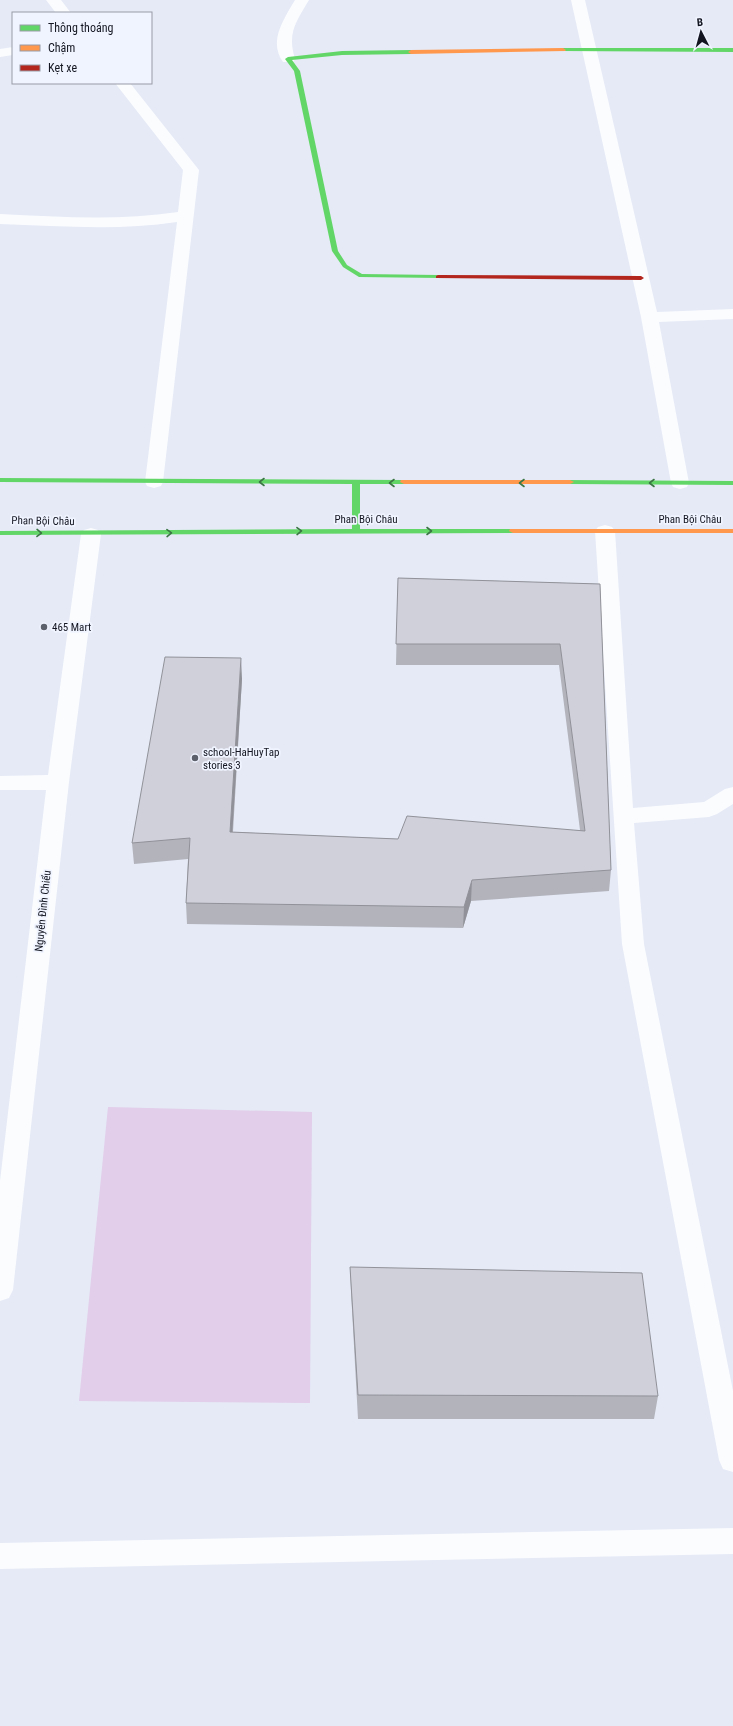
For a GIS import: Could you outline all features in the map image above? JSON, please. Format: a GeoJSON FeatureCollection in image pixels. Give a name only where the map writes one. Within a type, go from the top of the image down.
{"type":"FeatureCollection","features":[{"type":"Feature","properties":{"kind":"main road"},"geometry":{"type":"LineString","coordinates":[[288,59],[342,53],[733,50]]}},
{"type":"Feature","properties":{"kind":"main road"},"geometry":{"type":"LineString","coordinates":[[288,59],[297,71],[335,250],[338,259],[347,270],[361,276],[641,278]]}},
{"type":"Feature","properties":{"kind":"main road"},"geometry":{"type":"LineString","coordinates":[[0,480],[356,483],[733,483]]}},
{"type":"Feature","properties":{"kind":"main road"},"geometry":{"type":"LineString","coordinates":[[356,483],[356,531]]}},
{"type":"Feature","properties":{"kind":"main road","name":"Phan Bội Châu"},"geometry":{"type":"LineString","coordinates":[[0,533],[91,534],[356,531],[733,531]]}},
{"type":"Feature","properties":{"kind":"street"},"geometry":{"type":"LineString","coordinates":[[53,0],[63,12]]}},
{"type":"Feature","properties":{"kind":"street"},"geometry":{"type":"LineString","coordinates":[[288,59],[282,41],[302,0]]}},
{"type":"Feature","properties":{"kind":"street"},"geometry":{"type":"LineString","coordinates":[[578,0],[650,317],[680,483]]}},
{"type":"Feature","properties":{"kind":"street"},"geometry":{"type":"LineString","coordinates":[[0,53],[12,51]]}},
{"type":"Feature","properties":{"kind":"street"},"geometry":{"type":"LineString","coordinates":[[123,84],[191,170],[154,482]]}},
{"type":"Feature","properties":{"kind":"street"},"geometry":{"type":"LineString","coordinates":[[0,218],[93,223],[130,222],[186,216]]}},
{"type":"Feature","properties":{"kind":"street"},"geometry":{"type":"LineString","coordinates":[[650,317],[733,314]]}},
{"type":"Feature","properties":{"kind":"street"},"geometry":{"type":"LineString","coordinates":[[605,531],[622,816],[633,944],[733,1460]]}},
{"type":"Feature","properties":{"kind":"street","name":"Nguyễn Đình Chiểu"},"geometry":{"type":"LineString","coordinates":[[0,1290],[58,782],[91,534]]}},
{"type":"Feature","properties":{"kind":"street"},"geometry":{"type":"LineString","coordinates":[[0,784],[58,782]]}},
{"type":"Feature","properties":{"kind":"street"},"geometry":{"type":"LineString","coordinates":[[622,816],[709,809],[733,794]]}},
{"type":"Feature","properties":{"kind":"street"},"geometry":{"type":"LineString","coordinates":[[0,1556],[733,1541]]}},
{"type":"Feature","properties":{"kind":"shaded area"},"geometry":{"type":"Polygon","coordinates":[[[108,1107],[312,1112],[310,1403],[79,1401],[108,1107]]]}},
{"type":"Feature","properties":{"kind":"building","name":"school-HaHuyTap stories 3"},"geometry":{"type":"Polygon","coordinates":[[[398,578],[600,584],[611,870],[472,880],[464,907],[186,903],[190,838],[132,843],[165,657],[241,658],[230,832],[398,839],[407,816],[585,831],[560,644],[396,644],[398,578]]]}},
{"type":"Feature","properties":{"kind":"building"},"geometry":{"type":"Polygon","coordinates":[[[350,1267],[642,1273],[658,1396],[358,1395],[350,1267]]]}},
{"type":"Feature","properties":{"kind":"traffic: fast"},"geometry":{"type":"LineString","coordinates":[[563,50],[733,50]]}},
{"type":"Feature","properties":{"kind":"traffic: fast"},"geometry":{"type":"LineString","coordinates":[[411,52],[342,53],[288,59],[297,71],[335,251],[345,266],[361,276],[438,277]]}},
{"type":"Feature","properties":{"kind":"traffic: fast"},"geometry":{"type":"LineString","coordinates":[[0,480],[404,482]]}},
{"type":"Feature","properties":{"kind":"traffic: fast"},"geometry":{"type":"LineString","coordinates":[[570,482],[733,483]]}},
{"type":"Feature","properties":{"kind":"traffic: fast"},"geometry":{"type":"LineString","coordinates":[[356,483],[356,531]]}},
{"type":"Feature","properties":{"kind":"traffic: fast"},"geometry":{"type":"LineString","coordinates":[[0,533],[513,531]]}},
{"type":"Feature","properties":{"kind":"traffic: slow"},"geometry":{"type":"LineString","coordinates":[[411,52],[563,50]]}},
{"type":"Feature","properties":{"kind":"traffic: slow"},"geometry":{"type":"LineString","coordinates":[[404,482],[570,482]]}},
{"type":"Feature","properties":{"kind":"traffic: slow"},"geometry":{"type":"LineString","coordinates":[[513,531],[733,531]]}},
{"type":"Feature","properties":{"kind":"traffic: jam"},"geometry":{"type":"LineString","coordinates":[[438,277],[641,278]]}},
{"type":"Feature","properties":{"kind":"place","name":"465 Mart"},"geometry":{"type":"Point","coordinates":[44,627]}},
{"type":"Feature","properties":{"kind":"place","name":"school-HaHuyTap stories 3"},"geometry":{"type":"Point","coordinates":[195,758]}}]}
